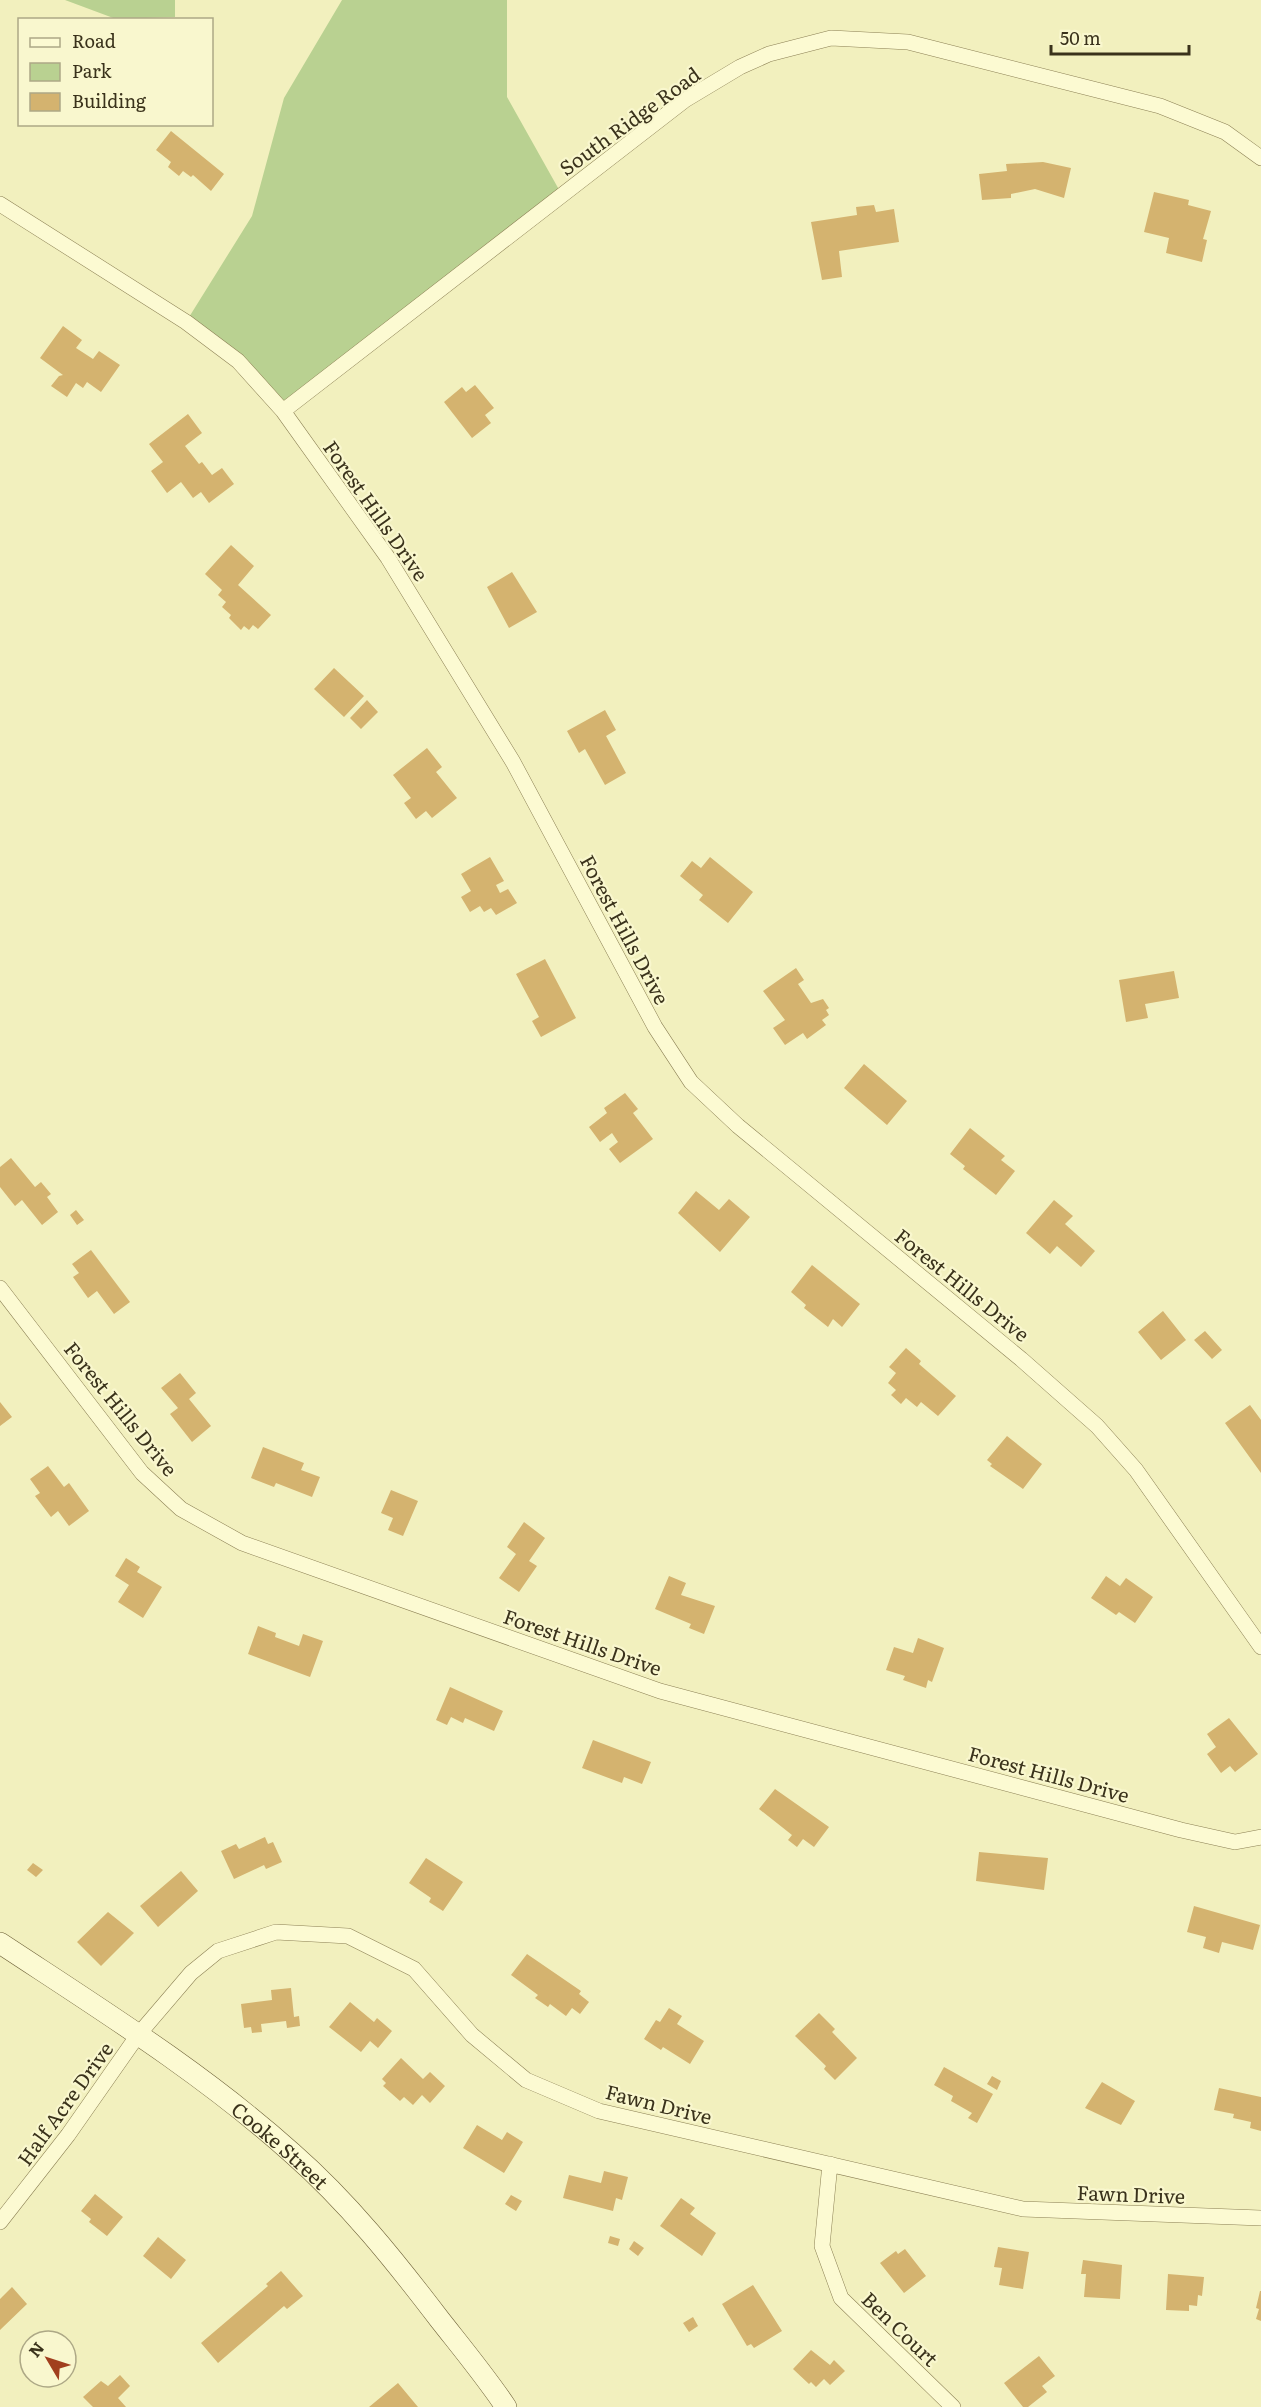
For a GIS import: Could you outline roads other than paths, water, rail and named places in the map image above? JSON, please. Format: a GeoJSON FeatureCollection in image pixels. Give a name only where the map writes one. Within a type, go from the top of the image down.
{"type":"FeatureCollection","features":[{"type":"Feature","properties":{"kind":"main road","name":"Cooke Street"},"geometry":{"type":"LineString","coordinates":[[0,1943],[138,2035],[262,2127],[332,2190],[388,2253],[506,2407]]}},
{"type":"Feature","properties":{"kind":"street","name":"South Ridge Road"},"geometry":{"type":"LineString","coordinates":[[283,411],[685,100],[740,67],[780,51],[831,38],[909,42],[1160,106],[1225,132],[1261,158]]}},
{"type":"Feature","properties":{"kind":"street","name":"Forest Hills Drive"},"geometry":{"type":"LineString","coordinates":[[0,204],[186,322],[237,361],[283,411],[388,558],[513,762],[655,1027],[691,1082],[738,1126],[1021,1359],[1097,1426],[1136,1470],[1261,1647]]}},
{"type":"Feature","properties":{"kind":"street","name":"Forest Hills Drive"},"geometry":{"type":"LineString","coordinates":[[0,1288],[142,1473],[181,1509],[242,1543],[660,1691],[1181,1830],[1235,1842],[1261,1837]]}},
{"type":"Feature","properties":{"kind":"street","name":"Fawn Drive"},"geometry":{"type":"LineString","coordinates":[[138,2035],[191,1972],[218,1951],[276,1932],[348,1936],[414,1969],[472,2035],[525,2079],[599,2111],[1023,2209],[1261,2218]]}},
{"type":"Feature","properties":{"kind":"street","name":"Half Acre Drive"},"geometry":{"type":"LineString","coordinates":[[0,2222],[68,2135],[138,2035]]}},
{"type":"Feature","properties":{"kind":"street","name":"Ben Court"},"geometry":{"type":"LineString","coordinates":[[830,2164],[822,2246],[841,2298],[953,2407]]}}]}
